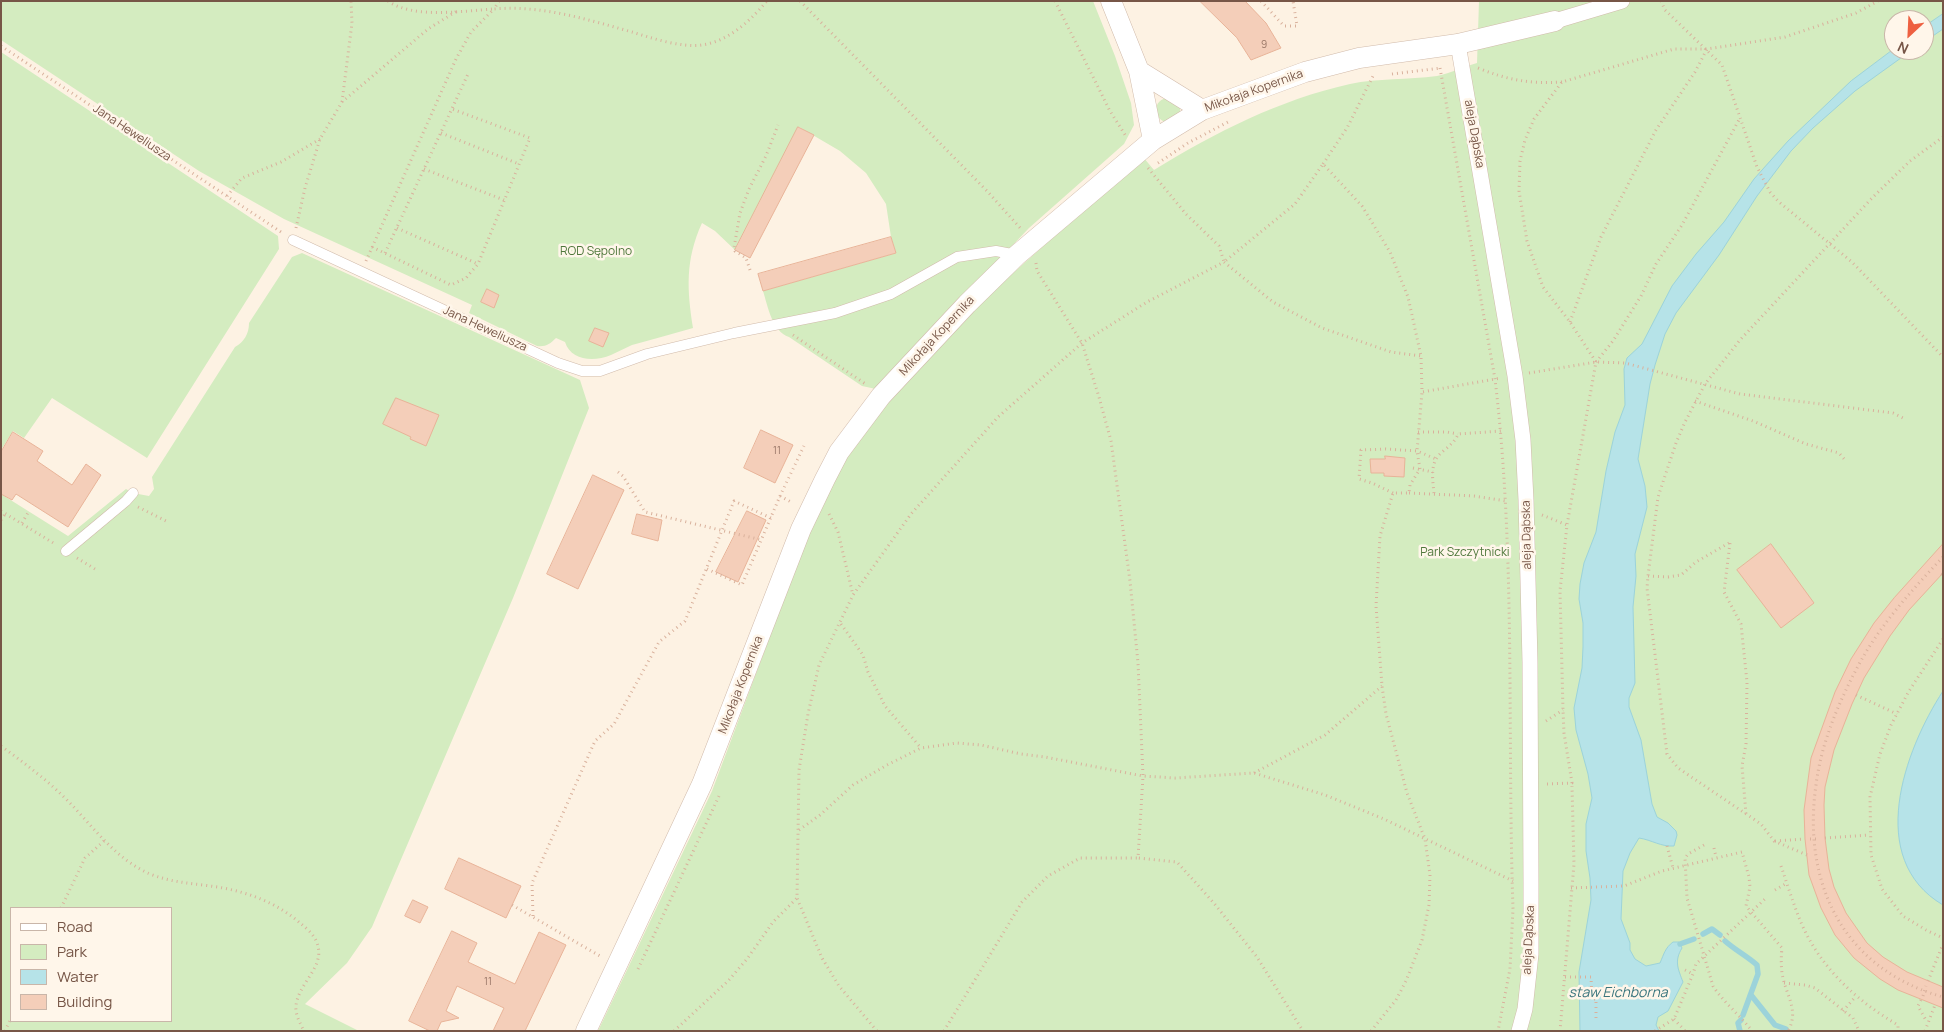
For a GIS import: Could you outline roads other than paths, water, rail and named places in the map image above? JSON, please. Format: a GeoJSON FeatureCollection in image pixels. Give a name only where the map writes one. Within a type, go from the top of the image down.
{"type":"FeatureCollection","features":[{"type":"Feature","properties":{"kind":"street"},"geometry":{"type":"LineString","coordinates":[[1111,1],[1140,71],[1153,140]]}},
{"type":"Feature","properties":{"kind":"street","name":"Mikołaja Kopernika"},"geometry":{"type":"LineString","coordinates":[[586,1031],[702,784],[809,511],[839,452],[881,396],[968,304],[1030,256],[1142,162],[1153,140],[1202,110],[1305,72],[1359,58],[1437,48],[1460,52],[1622,1]]}},
{"type":"Feature","properties":{"kind":"street","name":"aleja Dąbska"},"geometry":{"type":"LineString","coordinates":[[1460,52],[1515,376],[1523,440],[1526,508],[1531,883],[1530,954],[1525,1009],[1520,1031]]}},
{"type":"Feature","properties":{"kind":"street"},"geometry":{"type":"LineString","coordinates":[[1140,71],[1202,110]]}},
{"type":"Feature","properties":{"kind":"lane","name":"Jana Heweliusza"},"geometry":{"type":"LineString","coordinates":[[293,240],[558,363],[582,371],[600,372],[647,354],[778,323],[835,313],[891,294],[957,257],[996,251],[1030,256]]}},
{"type":"Feature","properties":{"kind":"lane"},"geometry":{"type":"LineString","coordinates":[[66,551],[130,497]]}},
{"type":"Feature","properties":{"kind":"water"},"geometry":{"type":"Polygon","coordinates":[[[1943,14],[1943,29],[1934,35],[1934,20],[1943,14]]]}},
{"type":"Feature","properties":{"kind":"water","name":"staw Eichborna"},"geometry":{"type":"Polygon","coordinates":[[[1884,56],[1884,60],[1898,60],[1855,91],[1813,128],[1791,151],[1757,196],[1719,255],[1676,313],[1665,334],[1655,365],[1650,384],[1638,459],[1645,486],[1647,507],[1635,554],[1636,576],[1633,607],[1635,683],[1629,698],[1629,707],[1641,740],[1652,804],[1657,817],[1668,823],[1676,831],[1677,835],[1674,846],[1639,838],[1630,853],[1623,871],[1621,919],[1630,943],[1630,950],[1635,959],[1646,966],[1660,963],[1668,947],[1673,942],[1679,942],[1682,948],[1678,957],[1678,965],[1683,982],[1668,1011],[1658,1017],[1656,1025],[1659,1031],[1580,1031],[1579,972],[1591,900],[1586,851],[1586,824],[1592,798],[1588,774],[1576,730],[1574,708],[1582,668],[1583,623],[1579,599],[1580,584],[1584,563],[1596,532],[1606,471],[1615,432],[1625,405],[1624,369],[1627,358],[1642,344],[1672,286],[1696,254],[1724,222],[1754,179],[1788,141],[1851,81],[1884,56]]]}},
{"type":"Feature","properties":{"kind":"water"},"geometry":{"type":"Polygon","coordinates":[[[1943,691],[1943,905],[1919,885],[1905,861],[1898,833],[1899,803],[1905,773],[1916,743],[1943,691]]]}},
{"type":"Feature","properties":{"kind":"waterway"},"geometry":{"type":"LineString","coordinates":[[1703,934],[1712,929],[1720,935]]}},
{"type":"Feature","properties":{"kind":"waterway"},"geometry":{"type":"LineString","coordinates":[[1680,944],[1694,939]]}},
{"type":"Feature","properties":{"kind":"waterway"},"geometry":{"type":"LineString","coordinates":[[1725,941],[1757,965],[1758,974],[1743,1015]]}},
{"type":"Feature","properties":{"kind":"waterway"},"geometry":{"type":"LineString","coordinates":[[1751,995],[1775,1025],[1786,1029]]}},
{"type":"Feature","properties":{"kind":"waterway"},"geometry":{"type":"LineString","coordinates":[[1740,1031],[1738,1023],[1741,1020]]}},
{"type":"Feature","properties":{"kind":"park label","name":"ROD Sępolno"},"geometry":{"type":"Point","coordinates":[596,252]}},
{"type":"Feature","properties":{"kind":"park label","name":"Park Szczytnicki"},"geometry":{"type":"Point","coordinates":[1465,553]}}]}
